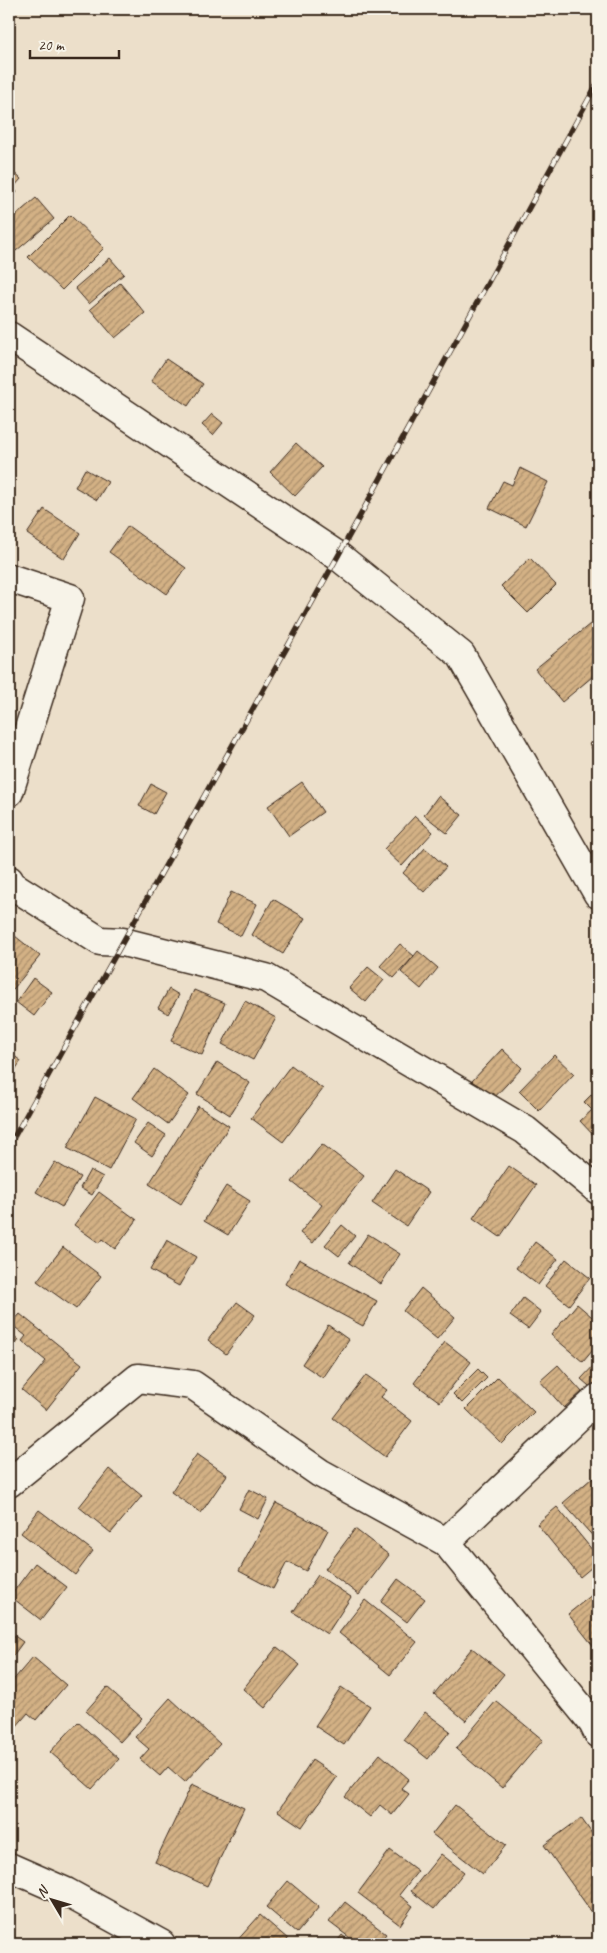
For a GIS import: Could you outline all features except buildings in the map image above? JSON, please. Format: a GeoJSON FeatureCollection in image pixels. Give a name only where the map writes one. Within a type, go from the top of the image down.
{"type":"FeatureCollection","features":[{"type":"Feature","properties":{"kind":"street"},"geometry":{"type":"LineString","coordinates":[[9,336],[338,556],[461,655],[598,894]]}},
{"type":"Feature","properties":{"kind":"street"},"geometry":{"type":"LineString","coordinates":[[9,578],[70,598],[9,792]]}},
{"type":"Feature","properties":{"kind":"street"},"geometry":{"type":"LineString","coordinates":[[9,880],[12,885],[100,941],[123,942],[266,978],[525,1130],[598,1190]]}},
{"type":"Feature","properties":{"kind":"street"},"geometry":{"type":"LineString","coordinates":[[9,1483],[138,1378],[193,1385],[320,1473],[446,1542],[593,1723],[598,1733]]}},
{"type":"Feature","properties":{"kind":"street"},"geometry":{"type":"LineString","coordinates":[[446,1542],[598,1398]]}},
{"type":"Feature","properties":{"kind":"street"},"geometry":{"type":"LineString","coordinates":[[9,1867],[66,1892],[161,1944]]}},
{"type":"Feature","properties":{"kind":"railway"},"geometry":{"type":"LineString","coordinates":[[9,1146],[338,556],[598,82]]}}]}
